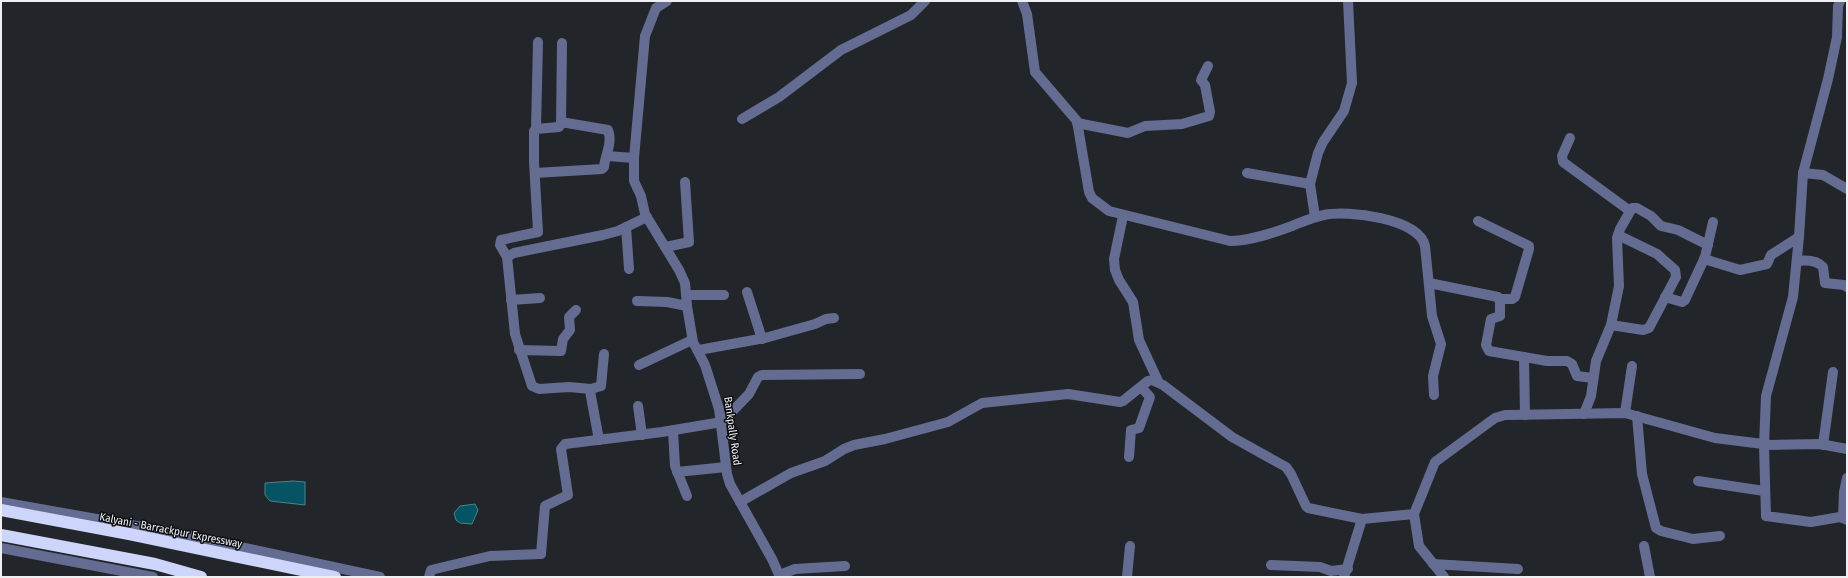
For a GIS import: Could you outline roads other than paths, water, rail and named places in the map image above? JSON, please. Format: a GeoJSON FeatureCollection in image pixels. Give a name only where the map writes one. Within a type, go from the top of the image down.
{"type":"FeatureCollection","features":[{"type":"Feature","properties":{"kind":"highway","name":"Kalyani - Barrackpur Expressway"},"geometry":{"type":"LineString","coordinates":[[1,510],[129,534],[335,577]]}},
{"type":"Feature","properties":{"kind":"highway"},"geometry":{"type":"LineString","coordinates":[[1,535],[155,564],[201,577]]}},
{"type":"Feature","properties":{"kind":"street","name":"Bankpally Road"},"geometry":{"type":"LineString","coordinates":[[667,1],[656,8],[645,36],[634,158],[634,181],[647,217],[683,276],[687,295],[687,306],[692,340],[699,350],[714,389],[722,422],[726,467],[730,484],[780,576]]}},
{"type":"Feature","properties":{"kind":"street"},"geometry":{"type":"LineString","coordinates":[[742,119],[779,97],[841,50],[911,15],[925,1]]}},
{"type":"Feature","properties":{"kind":"street"},"geometry":{"type":"LineString","coordinates":[[1022,1],[1027,14],[1035,72],[1069,111],[1077,123],[1090,195],[1104,208],[1123,216],[1230,241],[1244,240],[1271,233],[1330,213],[1360,214],[1396,221],[1405,225],[1422,238],[1424,242],[1432,316],[1441,344],[1434,376],[1434,395]]}},
{"type":"Feature","properties":{"kind":"street"},"geometry":{"type":"LineString","coordinates":[[1315,217],[1310,184],[1321,146],[1344,111],[1352,83],[1348,1]]}},
{"type":"Feature","properties":{"kind":"street"},"geometry":{"type":"LineString","coordinates":[[1840,1],[1838,6],[1837,37],[1828,79],[1803,173],[1797,261],[1791,304],[1767,389],[1764,445],[1764,491],[1766,513],[1768,517],[1811,522],[1845,518],[1847,478]]}},
{"type":"Feature","properties":{"kind":"street"},"geometry":{"type":"LineString","coordinates":[[538,42],[536,129],[534,132],[538,232],[502,239],[500,243],[503,251],[515,334],[530,382],[535,388],[569,387],[591,389],[601,386],[604,354]]}},
{"type":"Feature","properties":{"kind":"street"},"geometry":{"type":"LineString","coordinates":[[536,129],[559,127],[561,122],[562,43]]}},
{"type":"Feature","properties":{"kind":"street"},"geometry":{"type":"LineString","coordinates":[[1077,123],[1128,133],[1145,126],[1182,124],[1208,116],[1210,112],[1205,85],[1201,80],[1208,66]]}},
{"type":"Feature","properties":{"kind":"street"},"geometry":{"type":"LineString","coordinates":[[535,173],[602,170],[604,167],[605,158],[607,156],[608,130],[561,122]]}},
{"type":"Feature","properties":{"kind":"street"},"geometry":{"type":"LineString","coordinates":[[1570,138],[1562,156],[1563,162],[1630,211]]}},
{"type":"Feature","properties":{"kind":"street"},"geometry":{"type":"LineString","coordinates":[[607,156],[634,158]]}},
{"type":"Feature","properties":{"kind":"street"},"geometry":{"type":"LineString","coordinates":[[1247,173],[1310,184]]}},
{"type":"Feature","properties":{"kind":"street"},"geometry":{"type":"LineString","coordinates":[[1803,173],[1826,176],[1847,189]]}},
{"type":"Feature","properties":{"kind":"street"},"geometry":{"type":"LineString","coordinates":[[666,247],[689,242],[685,182]]}},
{"type":"Feature","properties":{"kind":"street"},"geometry":{"type":"LineString","coordinates":[[1584,414],[1591,396],[1596,361],[1611,325],[1620,281],[1617,244],[1618,235],[1632,208],[1637,208],[1652,217],[1661,226],[1678,230],[1708,245]]}},
{"type":"Feature","properties":{"kind":"street"},"geometry":{"type":"LineString","coordinates":[[1123,216],[1114,259],[1115,270],[1132,302],[1139,340],[1158,381],[1232,437],[1286,467],[1308,508],[1362,519],[1414,514]]}},
{"type":"Feature","properties":{"kind":"street"},"geometry":{"type":"LineString","coordinates":[[503,251],[514,253],[604,235],[647,217]]}},
{"type":"Feature","properties":{"kind":"street"},"geometry":{"type":"LineString","coordinates":[[1429,283],[1496,296],[1499,299],[1512,299],[1515,297],[1529,246],[1478,221]]}},
{"type":"Feature","properties":{"kind":"street"},"geometry":{"type":"LineString","coordinates":[[1665,297],[1684,302],[1704,259],[1713,222]]}},
{"type":"Feature","properties":{"kind":"street"},"geometry":{"type":"LineString","coordinates":[[626,227],[629,269]]}},
{"type":"Feature","properties":{"kind":"street"},"geometry":{"type":"LineString","coordinates":[[1611,325],[1646,329],[1676,277],[1675,270],[1657,254],[1618,235]]}},
{"type":"Feature","properties":{"kind":"street"},"geometry":{"type":"LineString","coordinates":[[1704,259],[1740,270],[1761,266],[1768,263],[1772,255],[1799,237]]}},
{"type":"Feature","properties":{"kind":"street"},"geometry":{"type":"LineString","coordinates":[[1797,261],[1806,260],[1820,263],[1823,267],[1825,283],[1844,285],[1847,287]]}},
{"type":"Feature","properties":{"kind":"street"},"geometry":{"type":"LineString","coordinates":[[747,292],[762,339]]}},
{"type":"Feature","properties":{"kind":"street"},"geometry":{"type":"LineString","coordinates":[[687,295],[724,295]]}},
{"type":"Feature","properties":{"kind":"street"},"geometry":{"type":"LineString","coordinates":[[511,300],[540,298]]}},
{"type":"Feature","properties":{"kind":"street"},"geometry":{"type":"LineString","coordinates":[[1499,299],[1500,316],[1492,319],[1486,348],[1489,351],[1547,361],[1567,361],[1572,364],[1577,376],[1593,378]]}},
{"type":"Feature","properties":{"kind":"street"},"geometry":{"type":"LineString","coordinates":[[637,302],[667,302],[687,306]]}},
{"type":"Feature","properties":{"kind":"street"},"geometry":{"type":"LineString","coordinates":[[519,350],[561,351],[563,339],[570,330],[569,317],[576,310]]}},
{"type":"Feature","properties":{"kind":"street"},"geometry":{"type":"LineString","coordinates":[[699,350],[762,339],[815,324],[826,319],[834,318]]}},
{"type":"Feature","properties":{"kind":"street"},"geometry":{"type":"LineString","coordinates":[[639,365],[692,340]]}},
{"type":"Feature","properties":{"kind":"street"},"geometry":{"type":"LineString","coordinates":[[1524,357],[1525,415]]}},
{"type":"Feature","properties":{"kind":"street"},"geometry":{"type":"LineString","coordinates":[[1625,413],[1632,366]]}},
{"type":"Feature","properties":{"kind":"street"},"geometry":{"type":"LineString","coordinates":[[1823,444],[1833,372]]}},
{"type":"Feature","properties":{"kind":"street"},"geometry":{"type":"LineString","coordinates":[[429,577],[431,570],[490,556],[541,554],[546,505],[568,495],[562,447],[565,444],[642,435],[722,422],[749,394],[760,376],[860,374]]}},
{"type":"Feature","properties":{"kind":"street"},"geometry":{"type":"LineString","coordinates":[[740,502],[786,476],[825,461],[844,449],[854,445],[892,438],[948,422],[982,403],[1068,394],[1120,402],[1124,401],[1148,381],[1158,381]]}},
{"type":"Feature","properties":{"kind":"street"},"geometry":{"type":"LineString","coordinates":[[1129,457],[1131,430],[1139,428],[1150,397],[1141,386]]}},
{"type":"Feature","properties":{"kind":"street"},"geometry":{"type":"LineString","coordinates":[[591,389],[590,391],[599,440]]}},
{"type":"Feature","properties":{"kind":"street"},"geometry":{"type":"LineString","coordinates":[[638,406],[642,435]]}},
{"type":"Feature","properties":{"kind":"street"},"geometry":{"type":"LineString","coordinates":[[1444,577],[1419,546],[1414,514],[1432,466],[1440,456],[1495,418],[1504,415],[1625,413],[1704,436],[1764,445],[1823,444],[1847,449]]}},
{"type":"Feature","properties":{"kind":"street"},"geometry":{"type":"LineString","coordinates":[[1637,416],[1642,474],[1656,528],[1661,531],[1693,539],[1720,536]]}},
{"type":"Feature","properties":{"kind":"street"},"geometry":{"type":"LineString","coordinates":[[673,430],[675,462],[687,496]]}},
{"type":"Feature","properties":{"kind":"street"},"geometry":{"type":"LineString","coordinates":[[678,472],[726,467]]}},
{"type":"Feature","properties":{"kind":"street"},"geometry":{"type":"LineString","coordinates":[[1698,481],[1764,491]]}},
{"type":"Feature","properties":{"kind":"street"},"geometry":{"type":"LineString","coordinates":[[1,502],[176,533],[380,577]]}},
{"type":"Feature","properties":{"kind":"street"},"geometry":{"type":"LineString","coordinates":[[1271,565],[1320,567],[1331,571],[1346,573],[1362,519]]}},
{"type":"Feature","properties":{"kind":"street"},"geometry":{"type":"LineString","coordinates":[[1127,577],[1130,546]]}},
{"type":"Feature","properties":{"kind":"street"},"geometry":{"type":"LineString","coordinates":[[1644,546],[1650,577]]}},
{"type":"Feature","properties":{"kind":"street"},"geometry":{"type":"LineString","coordinates":[[1,548],[154,577]]}},
{"type":"Feature","properties":{"kind":"street"},"geometry":{"type":"LineString","coordinates":[[1433,564],[1518,569]]}},
{"type":"Feature","properties":{"kind":"street"},"geometry":{"type":"LineString","coordinates":[[780,576],[795,568],[845,566]]}},
{"type":"Feature","properties":{"kind":"water"},"geometry":{"type":"Polygon","coordinates":[[[293,481],[305,482],[305,505],[270,501],[265,495],[265,483],[293,481]]]}},
{"type":"Feature","properties":{"kind":"water"},"geometry":{"type":"Polygon","coordinates":[[[475,504],[478,510],[472,524],[460,523],[456,520],[454,513],[460,506],[475,504]]]}}]}
